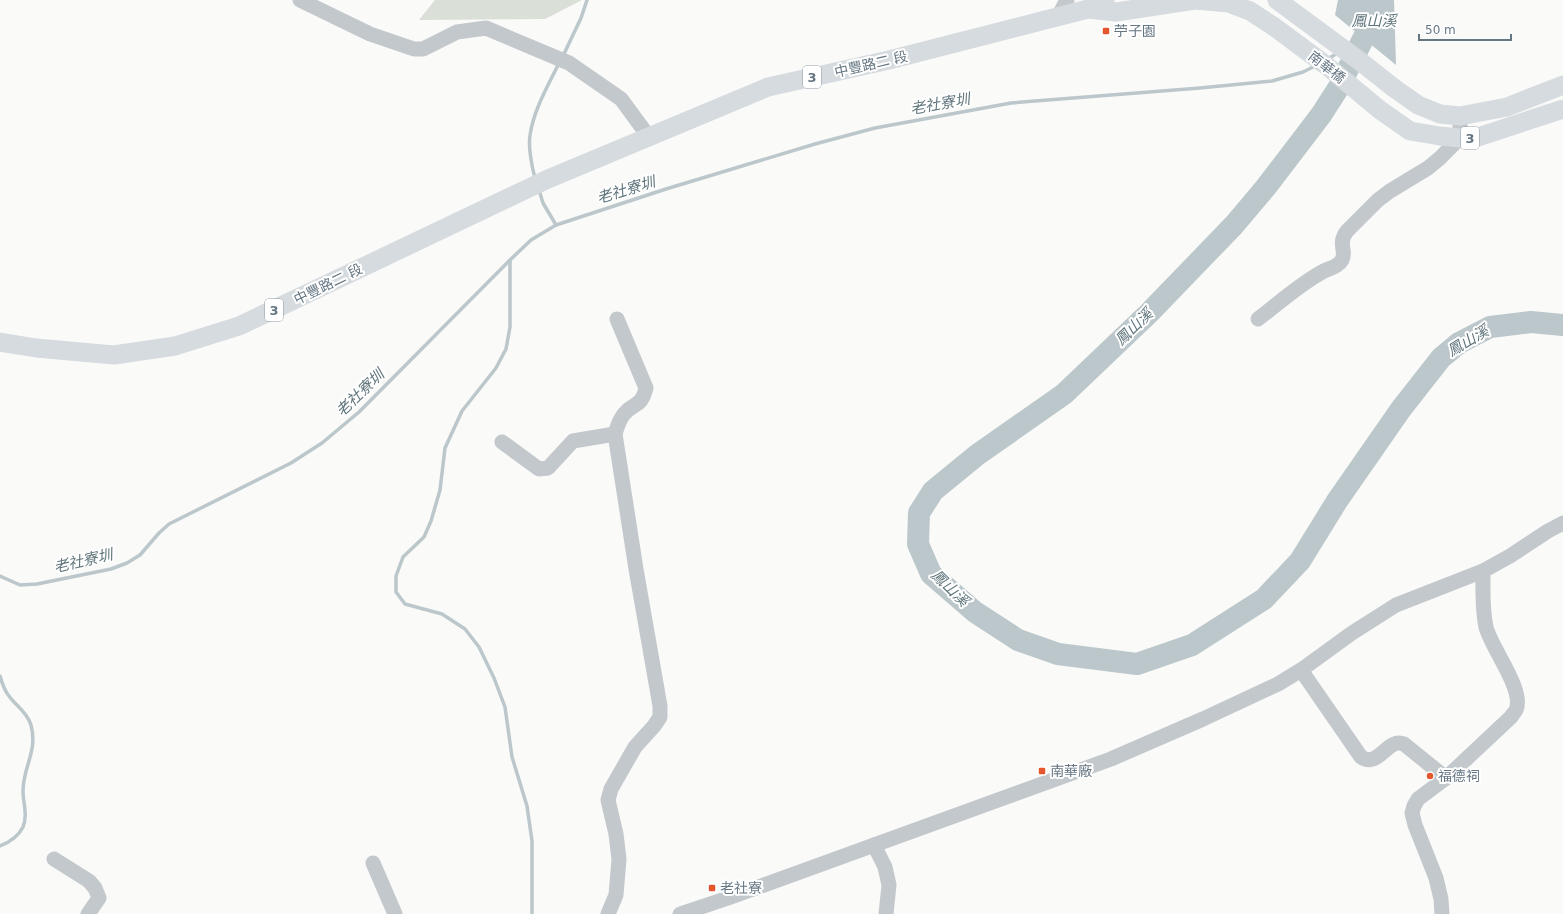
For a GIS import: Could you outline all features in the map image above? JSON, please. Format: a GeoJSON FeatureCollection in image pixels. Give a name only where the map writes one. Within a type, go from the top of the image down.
{"type":"FeatureCollection","features":[{"type":"Feature","properties":{"kind":"main road","name":"中豐路二 段"},"geometry":{"type":"LineString","coordinates":[[0,342],[36,348],[114,355],[175,346],[239,326],[528,188],[768,87],[889,60],[1058,17],[1088,9],[1105,0]]}},
{"type":"Feature","properties":{"kind":"main road","name":"中豐路二 段"},"geometry":{"type":"LineString","coordinates":[[1088,9],[1116,12],[1195,0],[1229,3],[1250,12],[1273,26]]}},
{"type":"Feature","properties":{"kind":"main road","name":"南華橋"},"geometry":{"type":"LineString","coordinates":[[1282,3],[1394,88],[1418,104],[1440,114],[1460,116]]}},
{"type":"Feature","properties":{"kind":"main road","name":"南華橋"},"geometry":{"type":"LineString","coordinates":[[1273,26],[1327,66],[1380,110],[1410,131],[1460,138]]}},
{"type":"Feature","properties":{"kind":"main road","name":"3"},"geometry":{"type":"LineString","coordinates":[[1460,116],[1507,107],[1563,85]]}},
{"type":"Feature","properties":{"kind":"main road","name":"3"},"geometry":{"type":"LineString","coordinates":[[1460,138],[1478,137],[1563,108]]}},
{"type":"Feature","properties":{"kind":"street"},"geometry":{"type":"LineString","coordinates":[[300,0],[370,34],[414,49],[424,49],[458,32],[486,28],[568,63],[621,99],[649,137]]}},
{"type":"Feature","properties":{"kind":"street"},"geometry":{"type":"LineString","coordinates":[[1058,17],[1067,0]]}},
{"type":"Feature","properties":{"kind":"street"},"geometry":{"type":"LineString","coordinates":[[1258,318],[1316,276],[1338,265],[1342,260],[1343,255],[1341,242],[1347,231],[1378,200],[1428,168],[1460,138],[1460,116]]}},
{"type":"Feature","properties":{"kind":"street"},"geometry":{"type":"LineString","coordinates":[[608,914],[616,895],[619,859],[616,834],[608,800],[610,789],[635,747],[660,718],[660,706],[636,569],[615,434],[618,422],[624,413],[643,399],[646,388],[617,319]]}},
{"type":"Feature","properties":{"kind":"street"},"geometry":{"type":"LineString","coordinates":[[502,442],[539,469],[548,468],[574,441],[615,434]]}},
{"type":"Feature","properties":{"kind":"street"},"geometry":{"type":"LineString","coordinates":[[680,914],[1112,759],[1271,688],[1301,670],[1352,633],[1396,605],[1483,571],[1563,523]]}},
{"type":"Feature","properties":{"kind":"street"},"geometry":{"type":"LineString","coordinates":[[1442,914],[1441,898],[1436,878],[1412,814],[1414,806],[1418,799],[1446,778],[1511,717],[1516,709],[1518,699],[1515,687],[1486,628],[1484,614],[1483,571]]}},
{"type":"Feature","properties":{"kind":"street"},"geometry":{"type":"LineString","coordinates":[[1301,670],[1361,757],[1366,761],[1373,760],[1400,742],[1446,778]]}},
{"type":"Feature","properties":{"kind":"street"},"geometry":{"type":"LineString","coordinates":[[874,845],[885,867],[889,885],[886,914]]}},
{"type":"Feature","properties":{"kind":"street"},"geometry":{"type":"LineString","coordinates":[[54,859],[89,881],[95,888],[99,898],[88,914]]}},
{"type":"Feature","properties":{"kind":"street"},"geometry":{"type":"LineString","coordinates":[[373,863],[395,914]]}},
{"type":"Feature","properties":{"kind":"shaded area"},"geometry":{"type":"Polygon","coordinates":[[[435,0],[582,0],[545,19],[419,20],[435,0]]]}},
{"type":"Feature","properties":{"kind":"water","name":"鳳山溪"},"geometry":{"type":"Polygon","coordinates":[[[1338,0],[1394,0],[1396,65],[1335,15],[1338,0]]]}},
{"type":"Feature","properties":{"kind":"waterway"},"geometry":{"type":"LineString","coordinates":[[563,56],[581,18],[587,0]]}},
{"type":"Feature","properties":{"kind":"waterway","name":"鳳山溪"},"geometry":{"type":"LineString","coordinates":[[1377,0],[1365,35],[1339,87],[1321,115],[1266,187],[1234,225],[1149,313],[1064,394],[977,455],[933,491],[919,513],[918,544],[931,574],[975,612],[1018,640],[1058,654],[1137,664],[1192,645],[1264,599],[1300,561],[1337,501],[1401,409],[1441,358],[1459,343],[1490,327],[1531,322],[1563,325]]}},
{"type":"Feature","properties":{"kind":"waterway","name":"老社寮圳"},"geometry":{"type":"LineString","coordinates":[[1349,45],[1364,35]]}},
{"type":"Feature","properties":{"kind":"waterway","name":"老社寮圳"},"geometry":{"type":"LineString","coordinates":[[1328,59],[1339,52]]}},
{"type":"Feature","properties":{"kind":"waterway"},"geometry":{"type":"LineString","coordinates":[[535,178],[530,145],[532,125],[542,98],[559,63]]}},
{"type":"Feature","properties":{"kind":"waterway","name":"老社寮圳"},"geometry":{"type":"LineString","coordinates":[[0,576],[20,585],[37,584],[111,569],[127,563],[140,555],[169,524],[291,463],[322,443],[359,412],[531,240],[556,225],[666,189],[815,144],[875,128],[1011,103],[1272,81],[1303,72],[1317,65]]}},
{"type":"Feature","properties":{"kind":"waterway"},"geometry":{"type":"LineString","coordinates":[[539,190],[543,203],[556,225]]}},
{"type":"Feature","properties":{"kind":"waterway"},"geometry":{"type":"LineString","coordinates":[[510,260],[510,327],[506,349],[496,368],[462,411],[445,448],[440,490],[431,521],[424,537],[403,557],[396,576],[396,592],[405,604],[442,614],[465,629],[479,647],[494,678],[505,707],[512,757],[527,806],[532,841],[532,914]]}},
{"type":"Feature","properties":{"kind":"waterway"},"geometry":{"type":"LineString","coordinates":[[0,676],[7,694],[29,720],[33,735],[32,751],[25,774],[23,791],[25,814],[23,827],[21,831],[10,841],[0,846]]}},
{"type":"Feature","properties":{"kind":"place","name":"苧子園"},"geometry":{"type":"Point","coordinates":[1106,31]}},
{"type":"Feature","properties":{"kind":"place","name":"南華廠"},"geometry":{"type":"Point","coordinates":[1042,771]}},
{"type":"Feature","properties":{"kind":"place","name":"福德祠"},"geometry":{"type":"Point","coordinates":[1430,776]}},
{"type":"Feature","properties":{"kind":"place","name":"老社寮"},"geometry":{"type":"Point","coordinates":[712,888]}}]}
